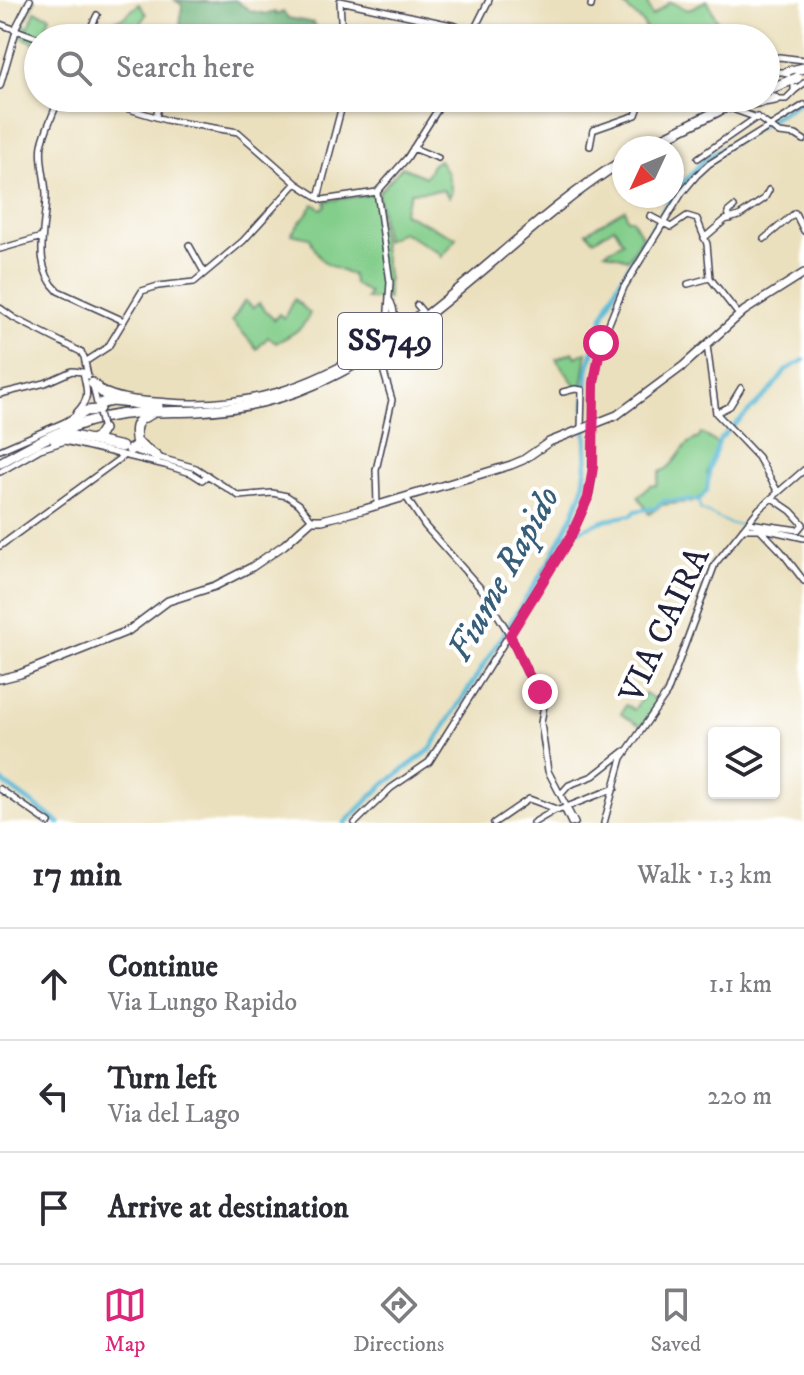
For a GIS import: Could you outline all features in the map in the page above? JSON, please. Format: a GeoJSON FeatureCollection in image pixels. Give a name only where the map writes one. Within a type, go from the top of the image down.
{"type":"FeatureCollection","features":[{"type":"Feature","properties":{"kind":"highway"},"geometry":{"type":"LineString","coordinates":[[780,76],[804,68]]}},
{"type":"Feature","properties":{"kind":"highway"},"geometry":{"type":"LineString","coordinates":[[667,136],[715,112]]}},
{"type":"Feature","properties":{"kind":"highway","name":"SS749"},"geometry":{"type":"LineString","coordinates":[[0,463],[50,436],[92,420],[135,413],[199,411],[259,403],[297,392],[329,378],[414,324],[563,203],[612,168]]}},
{"type":"Feature","properties":{"kind":"highway"},"geometry":{"type":"LineString","coordinates":[[88,377],[112,401]]}},
{"type":"Feature","properties":{"kind":"highway"},"geometry":{"type":"LineString","coordinates":[[11,457],[86,411],[99,391]]}},
{"type":"Feature","properties":{"kind":"highway"},"geometry":{"type":"LineString","coordinates":[[86,411],[98,411],[102,403],[112,401],[225,408]]}},
{"type":"Feature","properties":{"kind":"highway"},"geometry":{"type":"LineString","coordinates":[[128,449],[135,426],[144,417],[199,411]]}},
{"type":"Feature","properties":{"kind":"highway"},"geometry":{"type":"LineString","coordinates":[[91,440],[98,437],[103,428]]}},
{"type":"Feature","properties":{"kind":"highway"},"geometry":{"type":"LineString","coordinates":[[11,457],[56,438],[73,436],[157,457]]}},
{"type":"Feature","properties":{"kind":"main road"},"geometry":{"type":"LineString","coordinates":[[0,679],[128,631],[168,601],[215,586],[252,567],[284,545],[312,520],[378,506],[519,463],[549,442],[617,415],[683,366],[739,315],[804,273]]}},
{"type":"Feature","properties":{"kind":"street"},"geometry":{"type":"LineString","coordinates":[[0,86],[16,30],[30,0]]}},
{"type":"Feature","properties":{"kind":"street"},"geometry":{"type":"LineString","coordinates":[[341,24],[340,0],[447,24]]}},
{"type":"Feature","properties":{"kind":"street"},"geometry":{"type":"LineString","coordinates":[[476,24],[489,0]]}},
{"type":"Feature","properties":{"kind":"street"},"geometry":{"type":"LineString","coordinates":[[92,24],[97,15]]}},
{"type":"Feature","properties":{"kind":"street"},"geometry":{"type":"LineString","coordinates":[[0,24],[24,33]]}},
{"type":"Feature","properties":{"kind":"street"},"geometry":{"type":"LineString","coordinates":[[780,76],[804,60]]}},
{"type":"Feature","properties":{"kind":"street"},"geometry":{"type":"LineString","coordinates":[[780,76],[795,83],[794,91],[786,99],[780,99]]}},
{"type":"Feature","properties":{"kind":"street"},"geometry":{"type":"LineString","coordinates":[[780,76],[794,91]]}},
{"type":"Feature","properties":{"kind":"street"},"geometry":{"type":"LineString","coordinates":[[588,427],[601,343],[624,287],[682,193],[709,164],[804,105]]}},
{"type":"Feature","properties":{"kind":"street"},"geometry":{"type":"LineString","coordinates":[[54,112],[41,148],[46,198],[42,258],[51,284],[70,297],[124,321]]}},
{"type":"Feature","properties":{"kind":"street"},"geometry":{"type":"LineString","coordinates":[[142,112],[238,132],[296,183],[318,198],[328,200],[377,192],[413,148],[436,112]]}},
{"type":"Feature","properties":{"kind":"street"},"geometry":{"type":"LineString","coordinates":[[156,117],[157,112]]}},
{"type":"Feature","properties":{"kind":"street"},"geometry":{"type":"LineString","coordinates":[[318,198],[340,112]]}},
{"type":"Feature","properties":{"kind":"street"},"geometry":{"type":"LineString","coordinates":[[590,146],[593,130],[637,112]]}},
{"type":"Feature","properties":{"kind":"street"},"geometry":{"type":"LineString","coordinates":[[741,112],[759,119],[779,133],[796,135],[804,140]]}},
{"type":"Feature","properties":{"kind":"street"},"geometry":{"type":"LineString","coordinates":[[698,158],[759,119]]}},
{"type":"Feature","properties":{"kind":"street"},"geometry":{"type":"LineString","coordinates":[[413,148],[438,158]]}},
{"type":"Feature","properties":{"kind":"street"},"geometry":{"type":"LineString","coordinates":[[0,394],[45,383],[72,371],[108,347],[142,291],[158,286],[188,284],[243,241],[296,183]]}},
{"type":"Feature","properties":{"kind":"street"},"geometry":{"type":"LineString","coordinates":[[704,238],[723,221],[739,216],[764,199],[769,190]]}},
{"type":"Feature","properties":{"kind":"street"},"geometry":{"type":"LineString","coordinates":[[377,192],[390,282],[384,373],[392,400],[376,470],[378,506]]}},
{"type":"Feature","properties":{"kind":"street"},"geometry":{"type":"LineString","coordinates":[[730,219],[728,212],[734,207]]}},
{"type":"Feature","properties":{"kind":"street"},"geometry":{"type":"LineString","coordinates":[[764,239],[795,213],[801,217],[804,231]]}},
{"type":"Feature","properties":{"kind":"street"},"geometry":{"type":"LineString","coordinates":[[653,218],[671,227],[690,216],[697,219],[704,238],[710,278],[739,315]]}},
{"type":"Feature","properties":{"kind":"street"},"geometry":{"type":"LineString","coordinates":[[0,249],[42,237]]}},
{"type":"Feature","properties":{"kind":"street"},"geometry":{"type":"LineString","coordinates":[[189,245],[204,272]]}},
{"type":"Feature","properties":{"kind":"street"},"geometry":{"type":"LineString","coordinates":[[688,284],[710,278]]}},
{"type":"Feature","properties":{"kind":"street"},"geometry":{"type":"LineString","coordinates":[[389,299],[395,316],[391,333]]}},
{"type":"Feature","properties":{"kind":"street"},"geometry":{"type":"LineString","coordinates":[[99,391],[133,399],[192,404],[250,400],[313,380],[383,342],[422,311],[417,305]]}},
{"type":"Feature","properties":{"kind":"street"},"geometry":{"type":"LineString","coordinates":[[0,308],[78,349],[85,362],[89,393],[86,402],[75,414],[50,430],[0,450]]}},
{"type":"Feature","properties":{"kind":"street"},"geometry":{"type":"LineString","coordinates":[[707,345],[716,413],[758,457],[778,492]]}},
{"type":"Feature","properties":{"kind":"street"},"geometry":{"type":"LineString","coordinates":[[72,371],[88,377],[99,391],[98,411],[109,440],[202,480],[208,475]]}},
{"type":"Feature","properties":{"kind":"street"},"geometry":{"type":"LineString","coordinates":[[716,413],[730,406],[741,388]]}},
{"type":"Feature","properties":{"kind":"street"},"geometry":{"type":"LineString","coordinates":[[355,823],[391,788],[429,762],[574,530],[588,498],[592,479],[588,427],[583,392],[575,389],[563,392]]}},
{"type":"Feature","properties":{"kind":"street"},"geometry":{"type":"LineString","coordinates":[[0,472],[55,442],[128,449]]}},
{"type":"Feature","properties":{"kind":"street"},"geometry":{"type":"LineString","coordinates":[[0,546],[128,449]]}},
{"type":"Feature","properties":{"kind":"street"},"geometry":{"type":"LineString","coordinates":[[157,457],[196,468],[239,496],[282,495],[299,504],[312,520]]}},
{"type":"Feature","properties":{"kind":"street","name":"VIA CAIRA"},"geometry":{"type":"LineString","coordinates":[[604,823],[626,751],[667,693],[715,564],[748,523],[804,470]]}},
{"type":"Feature","properties":{"kind":"street"},"geometry":{"type":"LineString","coordinates":[[406,497],[425,526],[471,577],[508,632],[527,672],[536,682],[543,698],[541,723],[546,739],[546,762],[573,823]]}},
{"type":"Feature","properties":{"kind":"street"},"geometry":{"type":"LineString","coordinates":[[748,523],[801,528],[803,524],[798,518],[772,498]]}},
{"type":"Feature","properties":{"kind":"street"},"geometry":{"type":"LineString","coordinates":[[759,528],[804,581]]}},
{"type":"Feature","properties":{"kind":"street"},"geometry":{"type":"LineString","coordinates":[[743,529],[787,532],[804,538]]}},
{"type":"Feature","properties":{"kind":"street"},"geometry":{"type":"LineString","coordinates":[[561,794],[569,785],[593,776],[626,751]]}},
{"type":"Feature","properties":{"kind":"street"},"geometry":{"type":"LineString","coordinates":[[533,823],[555,810],[615,788]]}},
{"type":"Feature","properties":{"kind":"street"},"geometry":{"type":"LineString","coordinates":[[0,789],[49,823]]}},
{"type":"Feature","properties":{"kind":"street"},"geometry":{"type":"LineString","coordinates":[[494,823],[529,799],[555,810]]}},
{"type":"Feature","properties":{"kind":"green space"},"geometry":{"type":"Polygon","coordinates":[[[28,0],[35,0],[23,25],[24,38],[16,35],[28,0]]]}},
{"type":"Feature","properties":{"kind":"green space"},"geometry":{"type":"Polygon","coordinates":[[[175,0],[235,0],[251,11],[275,12],[276,15],[283,12],[288,18],[315,24],[180,24],[182,5],[175,0]]]}},
{"type":"Feature","properties":{"kind":"green space"},"geometry":{"type":"Polygon","coordinates":[[[618,0],[646,0],[652,16],[670,2],[688,10],[707,0],[718,22],[715,24],[643,23],[618,0]]]}},
{"type":"Feature","properties":{"kind":"green space"},"geometry":{"type":"Polygon","coordinates":[[[139,4],[146,14],[141,24],[106,24],[124,17],[139,4]]]}},
{"type":"Feature","properties":{"kind":"green space"},"geometry":{"type":"Polygon","coordinates":[[[35,11],[50,16],[47,24],[30,24],[35,11]]]}},
{"type":"Feature","properties":{"kind":"green space"},"geometry":{"type":"Polygon","coordinates":[[[439,160],[448,174],[452,191],[449,197],[443,190],[411,192],[403,213],[457,238],[442,257],[402,232],[385,241],[378,193],[402,167],[425,177],[439,160]]]}},
{"type":"Feature","properties":{"kind":"green space"},"geometry":{"type":"Polygon","coordinates":[[[375,194],[388,299],[366,299],[369,293],[354,284],[352,275],[321,259],[310,238],[291,234],[314,204],[322,209],[325,201],[375,194]]]}},
{"type":"Feature","properties":{"kind":"green space"},"geometry":{"type":"Polygon","coordinates":[[[625,209],[627,219],[632,219],[642,236],[628,259],[605,252],[623,242],[614,227],[594,240],[587,232],[625,209]]]}},
{"type":"Feature","properties":{"kind":"green space"},"geometry":{"type":"Polygon","coordinates":[[[294,299],[310,313],[301,327],[276,343],[268,337],[257,349],[232,321],[245,300],[253,308],[259,303],[274,320],[279,314],[284,318],[294,299]]]}},
{"type":"Feature","properties":{"kind":"green space"},"geometry":{"type":"Polygon","coordinates":[[[573,352],[576,357],[587,352],[582,387],[575,385],[556,359],[573,352]]]}},
{"type":"Feature","properties":{"kind":"green space"},"geometry":{"type":"Polygon","coordinates":[[[701,433],[718,444],[707,473],[709,480],[705,493],[696,501],[662,505],[649,514],[638,496],[650,486],[657,485],[660,472],[671,465],[701,433]]]}},
{"type":"Feature","properties":{"kind":"green space"},"geometry":{"type":"Polygon","coordinates":[[[645,693],[660,702],[641,726],[621,714],[626,705],[634,710],[645,693]]]}},
{"type":"Feature","properties":{"kind":"waterway","name":"Fiume Rapido"},"geometry":{"type":"LineString","coordinates":[[345,823],[382,786],[430,750],[549,562],[583,489],[587,459],[585,409],[588,369],[604,314],[618,284],[672,196],[704,160],[804,99]]}},
{"type":"Feature","properties":{"kind":"waterway"},"geometry":{"type":"LineString","coordinates":[[562,537],[606,520],[655,508],[664,501],[699,500],[707,491],[710,467],[720,439],[771,390],[786,370],[804,360]]}},
{"type":"Feature","properties":{"kind":"waterway"},"geometry":{"type":"LineString","coordinates":[[699,500],[700,509],[730,524],[752,526]]}},
{"type":"Feature","properties":{"kind":"waterway","name":"Fiume Rapido"},"geometry":{"type":"LineString","coordinates":[[0,780],[59,823]]}},
{"type":"Feature","properties":{"kind":"route"},"geometry":{"type":"LineString","coordinates":[[540,692],[510,635],[571,536],[588,498],[593,467],[594,383],[601,343]]}}]}
